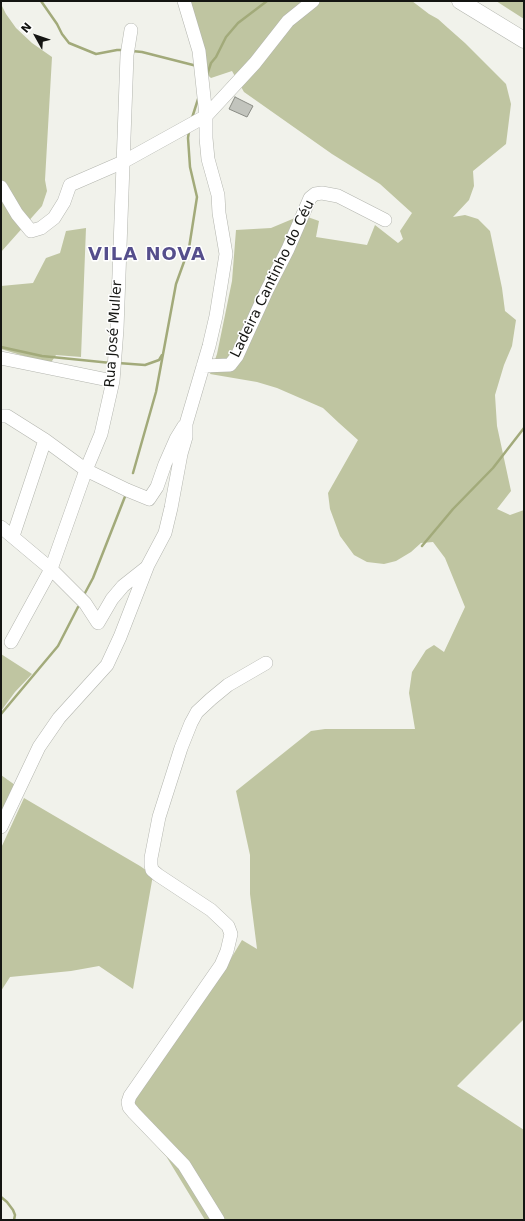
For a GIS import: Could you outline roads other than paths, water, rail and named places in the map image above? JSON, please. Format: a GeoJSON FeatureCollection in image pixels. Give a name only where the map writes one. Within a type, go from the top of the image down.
{"type":"FeatureCollection","features":[{"type":"Feature","properties":{"kind":"main road"},"geometry":{"type":"LineString","coordinates":[[460,1],[524,40]]}},
{"type":"Feature","properties":{"kind":"street"},"geometry":{"type":"LineString","coordinates":[[1,827],[39,747],[59,718],[107,665],[120,637],[148,566],[165,533],[181,454],[186,437],[186,424],[209,346],[216,316],[226,254],[219,213],[218,195],[206,138],[206,116],[199,51],[184,1]]}},
{"type":"Feature","properties":{"kind":"street"},"geometry":{"type":"LineString","coordinates":[[1,187],[17,214],[31,230],[41,228],[54,218],[64,202],[70,185],[123,162],[206,116],[255,63],[288,21],[313,1]]}},
{"type":"Feature","properties":{"kind":"street","name":"Rua José Muller"},"geometry":{"type":"LineString","coordinates":[[10,642],[51,569],[86,470],[101,434],[113,381],[117,329],[127,54],[131,30]]}},
{"type":"Feature","properties":{"kind":"street","name":"Ladeira Cantinho do Céu"},"geometry":{"type":"LineString","coordinates":[[203,366],[230,365],[237,356],[267,290],[288,249],[310,198],[315,194],[322,193],[338,196],[385,220]]}},
{"type":"Feature","properties":{"kind":"street"},"geometry":{"type":"LineString","coordinates":[[1,358],[113,381]]}},
{"type":"Feature","properties":{"kind":"street"},"geometry":{"type":"LineString","coordinates":[[1,416],[7,416],[45,440],[86,470],[149,499],[157,487],[176,439],[186,424]]}},
{"type":"Feature","properties":{"kind":"street"},"geometry":{"type":"LineString","coordinates":[[13,536],[45,440]]}},
{"type":"Feature","properties":{"kind":"street"},"geometry":{"type":"LineString","coordinates":[[1,527],[51,569],[85,603],[98,623],[112,599],[123,586],[148,566]]}},
{"type":"Feature","properties":{"kind":"street"},"geometry":{"type":"LineString","coordinates":[[218,1220],[184,1165],[134,1113],[129,1107],[128,1102],[130,1096],[220,965],[227,951],[231,934],[228,926],[211,910],[152,870],[151,858],[159,817],[181,748],[197,712],[210,699],[228,685],[266,663]]}},
{"type":"Feature","properties":{"kind":"waterway"},"geometry":{"type":"LineString","coordinates":[[41,1],[69,43],[96,54],[125,50]]}},
{"type":"Feature","properties":{"kind":"waterway"},"geometry":{"type":"LineString","coordinates":[[207,75],[211,63],[216,57],[226,37],[238,23],[267,1]]}},
{"type":"Feature","properties":{"kind":"waterway"},"geometry":{"type":"LineString","coordinates":[[132,51],[142,52],[197,66]]}},
{"type":"Feature","properties":{"kind":"waterway"},"geometry":{"type":"LineString","coordinates":[[192,118],[199,96]]}},
{"type":"Feature","properties":{"kind":"waterway"},"geometry":{"type":"LineString","coordinates":[[133,473],[156,392],[176,284],[189,248],[197,197],[190,167],[189,131]]}},
{"type":"Feature","properties":{"kind":"waterway"},"geometry":{"type":"LineString","coordinates":[[1,347],[42,356],[111,363]]}},
{"type":"Feature","properties":{"kind":"waterway"},"geometry":{"type":"LineString","coordinates":[[118,363],[145,365],[159,360],[162,355]]}},
{"type":"Feature","properties":{"kind":"waterway"},"geometry":{"type":"LineString","coordinates":[[422,546],[453,509],[493,468],[524,428]]}},
{"type":"Feature","properties":{"kind":"waterway"},"geometry":{"type":"LineString","coordinates":[[85,593],[93,578],[126,494]]}},
{"type":"Feature","properties":{"kind":"waterway"},"geometry":{"type":"LineString","coordinates":[[1,714],[58,646],[78,607]]}},
{"type":"Feature","properties":{"kind":"waterway"},"geometry":{"type":"LineString","coordinates":[[1,1197],[13,1210],[15,1215],[14,1220]]}},
{"type":"Feature","properties":{"kind":"district","name":"VILA NOVA"},"geometry":{"type":"Point","coordinates":[147,255]}}]}
